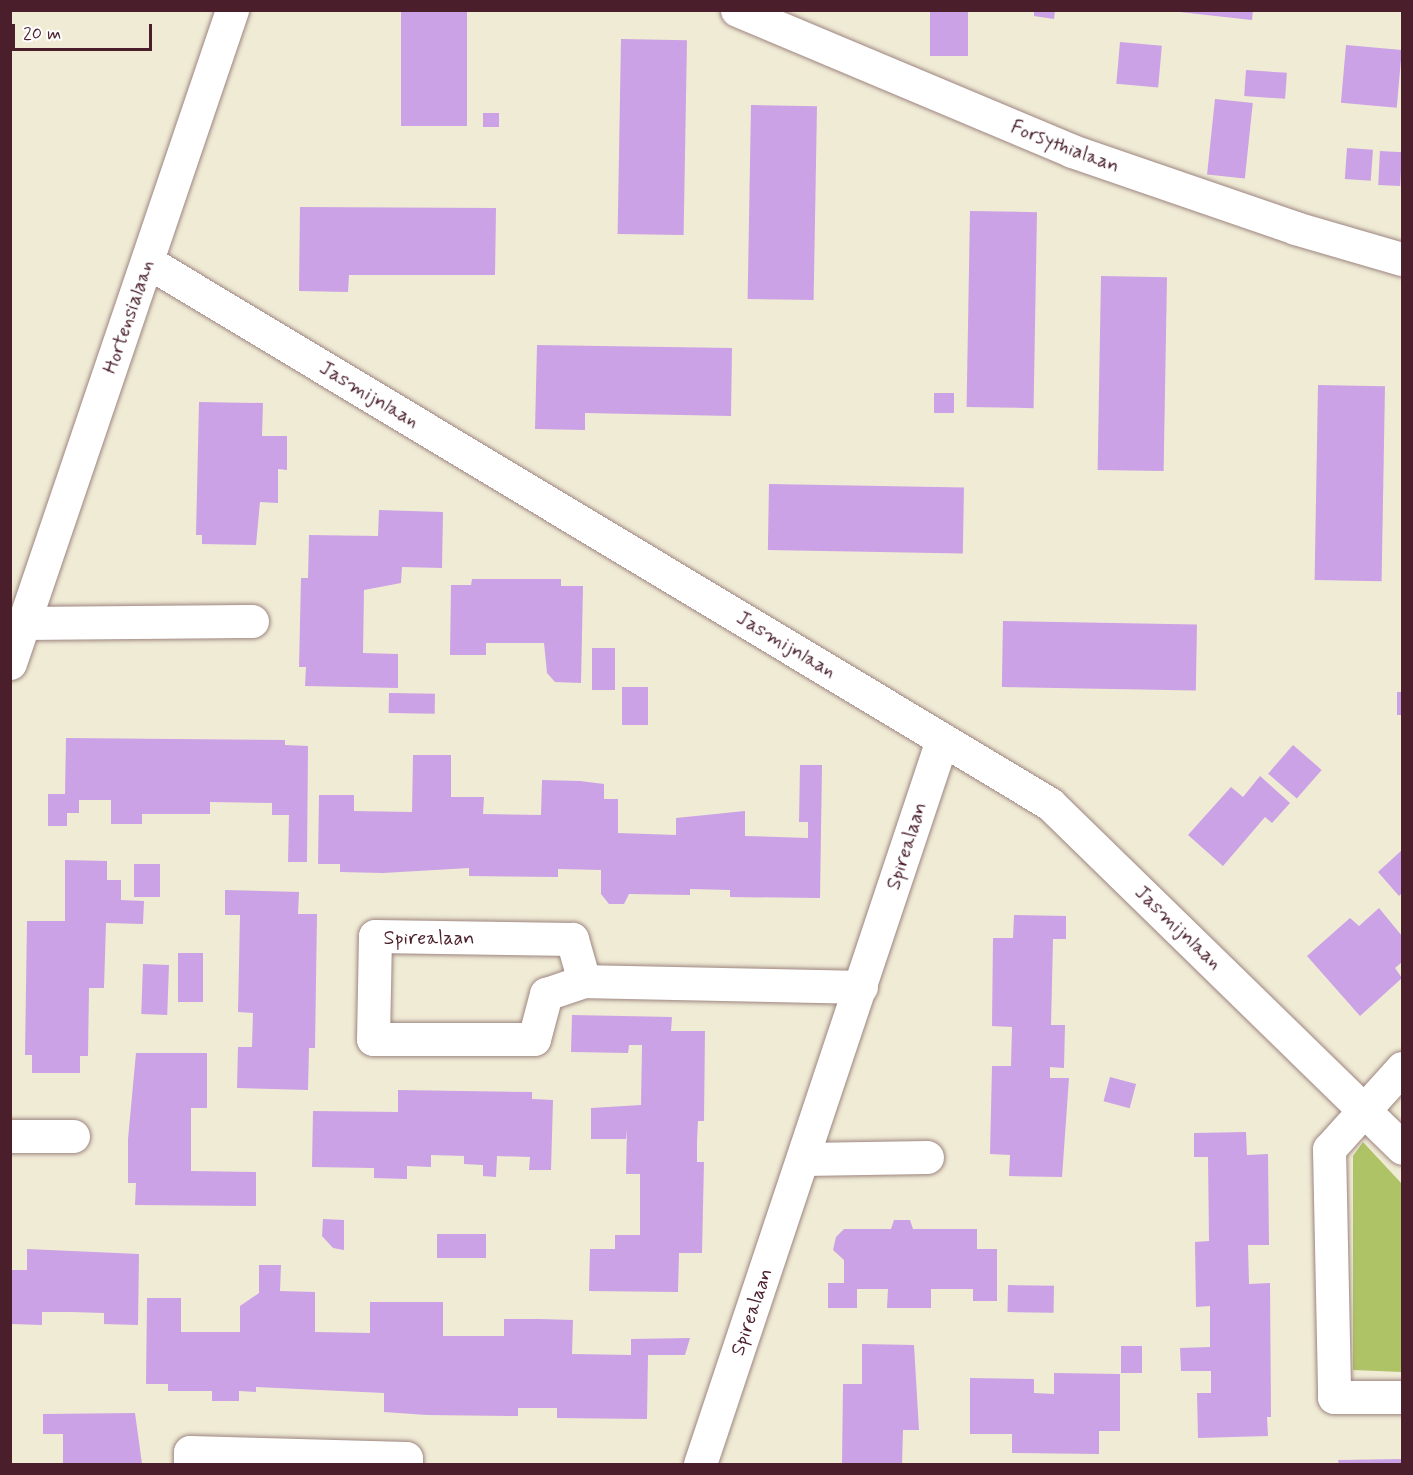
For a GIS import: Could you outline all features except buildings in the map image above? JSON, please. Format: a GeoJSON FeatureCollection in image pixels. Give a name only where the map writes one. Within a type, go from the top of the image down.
{"type":"FeatureCollection","features":[{"type":"Feature","properties":{"kind":"street","name":"Hortensialaan"},"geometry":{"type":"LineString","coordinates":[[10,663],[232,10]]}},
{"type":"Feature","properties":{"kind":"street","name":"Forsythialaan"},"geometry":{"type":"LineString","coordinates":[[737,10],[1072,151],[1295,228],[1402,259]]}},
{"type":"Feature","properties":{"kind":"street","name":"Jasmijnlaan"},"geometry":{"type":"LineString","coordinates":[[148,262],[1050,804],[1364,1107],[1402,1148]]}},
{"type":"Feature","properties":{"kind":"street"},"geometry":{"type":"LineString","coordinates":[[24,623],[252,621]]}},
{"type":"Feature","properties":{"kind":"street","name":"Spirealaan"},"geometry":{"type":"LineString","coordinates":[[700,1464],[804,1159],[942,740]]}},
{"type":"Feature","properties":{"kind":"street","name":"Spirealaan"},"geometry":{"type":"LineString","coordinates":[[584,981],[572,939],[375,936],[373,1039],[534,1039],[546,994],[584,981],[861,987]]}},
{"type":"Feature","properties":{"kind":"street"},"geometry":{"type":"LineString","coordinates":[[1402,1068],[1364,1107],[1329,1149],[1334,1397],[1402,1397]]}},
{"type":"Feature","properties":{"kind":"street"},"geometry":{"type":"LineString","coordinates":[[10,1136],[73,1136]]}},
{"type":"Feature","properties":{"kind":"street"},"geometry":{"type":"LineString","coordinates":[[804,1159],[927,1157]]}},
{"type":"Feature","properties":{"kind":"street"},"geometry":{"type":"LineString","coordinates":[[189,1464],[190,1452],[406,1458],[406,1464]]}},
{"type":"Feature","properties":{"kind":"green space"},"geometry":{"type":"Polygon","coordinates":[[[1363,1142],[1402,1184],[1402,1372],[1353,1370],[1353,1156],[1363,1142]]]}}]}
